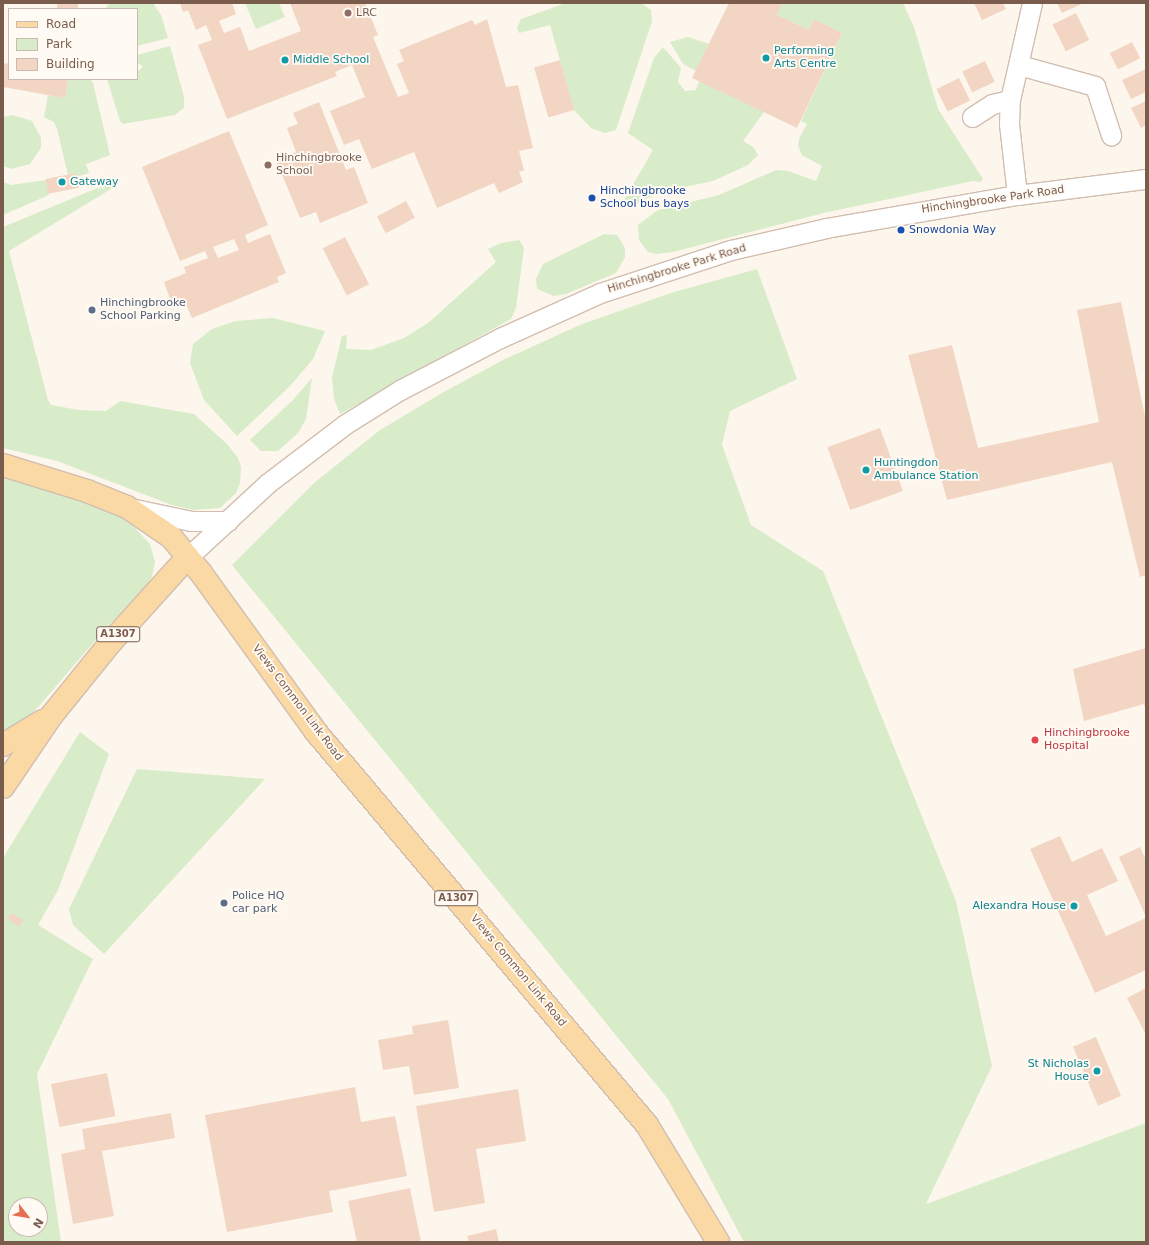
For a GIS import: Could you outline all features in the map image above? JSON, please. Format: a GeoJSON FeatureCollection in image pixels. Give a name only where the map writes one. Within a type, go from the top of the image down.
{"type":"FeatureCollection","features":[{"type":"Feature","properties":{"kind":"main road","name":"A1307"},"geometry":{"type":"LineString","coordinates":[[3,465],[87,491],[126,507],[171,537],[188,557]]}},
{"type":"Feature","properties":{"kind":"main road","name":"Hinchingbrooke Park Road"},"geometry":{"type":"LineString","coordinates":[[52,715],[112,641],[188,557]]}},
{"type":"Feature","properties":{"kind":"main road","name":"Views Common Link Road"},"geometry":{"type":"LineString","coordinates":[[188,557],[316,732],[647,1125],[718,1242]]}},
{"type":"Feature","properties":{"kind":"main road","name":"A1307"},"geometry":{"type":"LineString","coordinates":[[3,787],[52,715]]}},
{"type":"Feature","properties":{"kind":"main road"},"geometry":{"type":"LineString","coordinates":[[3,745],[52,715]]}},
{"type":"Feature","properties":{"kind":"street"},"geometry":{"type":"LineString","coordinates":[[1017,196],[1009,124],[1010,100],[1032,3]]}},
{"type":"Feature","properties":{"kind":"street"},"geometry":{"type":"LineString","coordinates":[[1018,65],[1095,86],[1111,134]]}},
{"type":"Feature","properties":{"kind":"street"},"geometry":{"type":"LineString","coordinates":[[972,117],[992,104],[1010,100]]}},
{"type":"Feature","properties":{"kind":"street","name":"Hinchingbrooke Park Road"},"geometry":{"type":"LineString","coordinates":[[188,557],[294,460],[344,425],[400,390],[505,335],[570,305],[638,278],[731,250],[841,225],[1017,196],[1146,179]]}},
{"type":"Feature","properties":{"kind":"street"},"geometry":{"type":"LineString","coordinates":[[126,507],[191,521],[228,521]]}},
{"type":"Feature","properties":{"kind":"green space"},"geometry":{"type":"Polygon","coordinates":[[[110,3],[153,3],[161,15],[168,38],[138,46],[138,8],[106,8],[110,3]]]}},
{"type":"Feature","properties":{"kind":"green space"},"geometry":{"type":"Polygon","coordinates":[[[245,3],[279,3],[285,17],[256,29],[245,3]]]}},
{"type":"Feature","properties":{"kind":"green space"},"geometry":{"type":"Polygon","coordinates":[[[566,3],[641,3],[651,10],[652,21],[616,130],[605,133],[591,128],[574,110],[550,25],[519,33],[517,28],[521,19],[566,3]]]}},
{"type":"Feature","properties":{"kind":"green space"},"geometry":{"type":"Polygon","coordinates":[[[782,3],[903,3],[914,27],[938,109],[983,179],[980,182],[973,181],[824,213],[673,252],[656,254],[648,252],[639,240],[638,225],[658,210],[719,195],[776,170],[788,171],[816,181],[822,166],[802,155],[798,146],[799,139],[807,124],[801,121],[842,33],[814,19],[809,30],[777,15],[782,3]]]}},
{"type":"Feature","properties":{"kind":"green space"},"geometry":{"type":"Polygon","coordinates":[[[688,37],[709,44],[696,71],[683,64],[670,42],[688,37]]]}},
{"type":"Feature","properties":{"kind":"green space"},"geometry":{"type":"Polygon","coordinates":[[[170,46],[184,97],[184,108],[175,115],[123,124],[120,121],[107,80],[138,80],[138,71],[143,67],[138,63],[138,55],[170,46]]]}},
{"type":"Feature","properties":{"kind":"green space"},"geometry":{"type":"Polygon","coordinates":[[[663,47],[681,68],[678,82],[685,91],[696,90],[699,81],[764,112],[743,141],[753,147],[758,155],[748,165],[713,181],[661,192],[631,206],[627,205],[624,200],[653,150],[628,133],[654,58],[663,47]]]}},
{"type":"Feature","properties":{"kind":"green space"},"geometry":{"type":"Polygon","coordinates":[[[68,80],[91,80],[93,83],[110,155],[86,164],[89,173],[76,177],[68,175],[54,122],[44,117],[48,95],[65,98],[68,80]]]}},
{"type":"Feature","properties":{"kind":"green space"},"geometry":{"type":"Polygon","coordinates":[[[13,115],[32,121],[41,138],[41,148],[30,164],[11,169],[3,166],[3,117],[13,115]]]}},
{"type":"Feature","properties":{"kind":"green space"},"geometry":{"type":"Polygon","coordinates":[[[46,180],[49,195],[3,215],[3,182],[11,185],[46,180]]]}},
{"type":"Feature","properties":{"kind":"green space"},"geometry":{"type":"Polygon","coordinates":[[[112,182],[111,189],[9,251],[48,400],[51,405],[79,410],[106,411],[120,401],[194,414],[227,444],[238,458],[241,467],[240,483],[236,493],[220,508],[194,510],[172,505],[57,461],[3,448],[3,227],[112,182]]]}},
{"type":"Feature","properties":{"kind":"green space"},"geometry":{"type":"Polygon","coordinates":[[[604,234],[617,235],[625,248],[625,257],[616,273],[566,294],[554,296],[537,289],[536,279],[543,264],[604,234]]]}},
{"type":"Feature","properties":{"kind":"green space"},"geometry":{"type":"Polygon","coordinates":[[[519,240],[524,248],[516,308],[511,319],[340,414],[334,399],[332,377],[342,336],[347,335],[346,349],[371,350],[404,338],[428,323],[496,262],[488,249],[501,243],[519,240]]]}},
{"type":"Feature","properties":{"kind":"green space"},"geometry":{"type":"Polygon","coordinates":[[[757,269],[797,379],[730,411],[722,445],[751,525],[823,571],[956,901],[992,1066],[926,1204],[1146,1123],[1146,1242],[744,1242],[668,1099],[232,565],[314,483],[380,430],[442,393],[503,360],[582,324],[674,292],[757,269]]]}},
{"type":"Feature","properties":{"kind":"green space"},"geometry":{"type":"Polygon","coordinates":[[[273,318],[325,331],[313,359],[291,385],[237,436],[204,400],[190,363],[193,344],[212,329],[236,321],[273,318]]]}},
{"type":"Feature","properties":{"kind":"green space"},"geometry":{"type":"Polygon","coordinates":[[[312,378],[306,419],[298,433],[278,451],[261,451],[250,440],[293,400],[312,378]]]}},
{"type":"Feature","properties":{"kind":"green space"},"geometry":{"type":"Polygon","coordinates":[[[3,470],[108,509],[133,526],[150,544],[155,562],[152,577],[143,590],[106,628],[21,725],[3,733],[3,470]]]}},
{"type":"Feature","properties":{"kind":"green space"},"geometry":{"type":"Polygon","coordinates":[[[80,732],[109,754],[58,890],[38,925],[93,959],[37,1074],[61,1242],[3,1242],[3,858],[80,732]]]}},
{"type":"Feature","properties":{"kind":"green space"},"geometry":{"type":"Polygon","coordinates":[[[137,769],[265,779],[104,954],[73,925],[69,909],[137,769]]]}},
{"type":"Feature","properties":{"kind":"building"},"geometry":{"type":"Polygon","coordinates":[[[57,3],[78,3],[78,8],[57,8],[57,3]]]}},
{"type":"Feature","properties":{"kind":"building"},"geometry":{"type":"Polygon","coordinates":[[[180,3],[232,3],[236,14],[219,21],[224,33],[240,27],[249,51],[301,31],[290,3],[365,3],[378,35],[373,37],[398,97],[409,93],[397,64],[404,61],[399,50],[472,20],[475,25],[487,19],[506,87],[518,85],[533,148],[519,151],[524,170],[519,172],[523,182],[499,193],[494,183],[437,208],[414,152],[372,169],[359,139],[344,145],[330,111],[365,97],[352,65],[335,72],[337,76],[227,119],[198,45],[212,40],[206,25],[196,30],[188,10],[183,12],[180,3]]]}},
{"type":"Feature","properties":{"kind":"building","name":"Performing Arts Centre"},"geometry":{"type":"Polygon","coordinates":[[[729,3],[782,3],[777,15],[809,30],[814,19],[842,33],[797,128],[692,78],[729,3]]]}},
{"type":"Feature","properties":{"kind":"building"},"geometry":{"type":"Polygon","coordinates":[[[974,3],[1003,3],[1006,9],[982,20],[974,3]]]}},
{"type":"Feature","properties":{"kind":"building"},"geometry":{"type":"Polygon","coordinates":[[[1057,3],[1084,3],[1062,13],[1057,3]]]}},
{"type":"Feature","properties":{"kind":"building"},"geometry":{"type":"Polygon","coordinates":[[[1076,13],[1089,40],[1066,51],[1053,24],[1076,13]]]}},
{"type":"Feature","properties":{"kind":"building"},"geometry":{"type":"Polygon","coordinates":[[[1132,42],[1140,58],[1118,69],[1110,53],[1132,42]]]}},
{"type":"Feature","properties":{"kind":"building"},"geometry":{"type":"Polygon","coordinates":[[[560,60],[574,110],[548,117],[534,67],[560,60]]]}},
{"type":"Feature","properties":{"kind":"building"},"geometry":{"type":"Polygon","coordinates":[[[985,61],[995,82],[972,92],[962,72],[985,61]]]}},
{"type":"Feature","properties":{"kind":"building"},"geometry":{"type":"Polygon","coordinates":[[[3,63],[8,64],[8,80],[68,80],[65,98],[3,87],[3,63]]]}},
{"type":"Feature","properties":{"kind":"building"},"geometry":{"type":"Polygon","coordinates":[[[1146,69],[1146,92],[1131,99],[1122,80],[1146,69]]]}},
{"type":"Feature","properties":{"kind":"building"},"geometry":{"type":"Polygon","coordinates":[[[959,78],[970,100],[947,111],[937,89],[959,78]]]}},
{"type":"Feature","properties":{"kind":"building"},"geometry":{"type":"Polygon","coordinates":[[[1146,101],[1146,125],[1141,128],[1131,108],[1146,101]]]}},
{"type":"Feature","properties":{"kind":"building"},"geometry":{"type":"Polygon","coordinates":[[[319,102],[346,170],[354,167],[368,203],[320,223],[316,212],[300,218],[276,160],[296,152],[287,128],[298,124],[293,113],[319,102]]]}},
{"type":"Feature","properties":{"kind":"building"},"geometry":{"type":"Polygon","coordinates":[[[229,131],[268,225],[245,235],[248,243],[270,234],[286,273],[277,277],[279,282],[192,318],[185,302],[173,307],[164,282],[186,273],[184,267],[208,258],[205,251],[180,261],[142,167],[229,131]],[[234,239],[213,247],[218,258],[239,250],[234,239]]]}},
{"type":"Feature","properties":{"kind":"building","name":"Gateway"},"geometry":{"type":"Polygon","coordinates":[[[76,173],[79,188],[48,194],[46,179],[76,173]]]}},
{"type":"Feature","properties":{"kind":"building"},"geometry":{"type":"Polygon","coordinates":[[[406,201],[415,218],[386,233],[377,216],[406,201]]]}},
{"type":"Feature","properties":{"kind":"building"},"geometry":{"type":"Polygon","coordinates":[[[345,237],[369,284],[347,296],[323,248],[345,237]]]}},
{"type":"Feature","properties":{"kind":"building"},"geometry":{"type":"Polygon","coordinates":[[[1121,302],[1146,421],[1146,575],[1140,577],[1112,462],[947,500],[908,355],[952,345],[978,448],[1099,422],[1077,310],[1121,302]]]}},
{"type":"Feature","properties":{"kind":"building","name":"Huntingdon Ambulance Station"},"geometry":{"type":"Polygon","coordinates":[[[880,428],[903,491],[850,510],[827,447],[880,428]]]}},
{"type":"Feature","properties":{"kind":"building"},"geometry":{"type":"Polygon","coordinates":[[[1146,648],[1146,711],[1144,704],[1084,721],[1073,669],[1146,648]]]}},
{"type":"Feature","properties":{"kind":"building","name":"Alexandra House"},"geometry":{"type":"Polygon","coordinates":[[[1060,836],[1072,862],[1102,848],[1118,881],[1087,895],[1106,936],[1146,918],[1146,970],[1095,993],[1030,849],[1060,836]]]}},
{"type":"Feature","properties":{"kind":"building"},"geometry":{"type":"Polygon","coordinates":[[[1140,847],[1146,860],[1146,917],[1119,857],[1140,847]]]}},
{"type":"Feature","properties":{"kind":"building"},"geometry":{"type":"Polygon","coordinates":[[[11,913],[23,920],[19,927],[8,919],[11,913]]]}},
{"type":"Feature","properties":{"kind":"building"},"geometry":{"type":"Polygon","coordinates":[[[1146,988],[1146,1035],[1127,998],[1146,988]]]}},
{"type":"Feature","properties":{"kind":"building"},"geometry":{"type":"Polygon","coordinates":[[[448,1020],[459,1088],[414,1095],[409,1066],[383,1070],[378,1040],[413,1034],[412,1026],[448,1020]]]}},
{"type":"Feature","properties":{"kind":"building","name":"St Nicholas House"},"geometry":{"type":"Polygon","coordinates":[[[1096,1037],[1121,1096],[1098,1106],[1073,1047],[1096,1037]]]}},
{"type":"Feature","properties":{"kind":"building"},"geometry":{"type":"Polygon","coordinates":[[[107,1073],[115,1116],[59,1127],[51,1084],[107,1073]]]}},
{"type":"Feature","properties":{"kind":"building"},"geometry":{"type":"Polygon","coordinates":[[[355,1087],[361,1122],[395,1116],[407,1176],[329,1191],[333,1212],[227,1232],[205,1115],[355,1087]]]}},
{"type":"Feature","properties":{"kind":"building"},"geometry":{"type":"Polygon","coordinates":[[[518,1089],[526,1141],[476,1149],[485,1203],[434,1212],[416,1106],[518,1089]]]}},
{"type":"Feature","properties":{"kind":"building"},"geometry":{"type":"Polygon","coordinates":[[[171,1113],[175,1138],[102,1151],[114,1216],[73,1224],[61,1154],[85,1149],[82,1129],[171,1113]]]}},
{"type":"Feature","properties":{"kind":"building"},"geometry":{"type":"Polygon","coordinates":[[[410,1188],[421,1242],[357,1242],[348,1201],[410,1188]]]}},
{"type":"Feature","properties":{"kind":"building"},"geometry":{"type":"Polygon","coordinates":[[[496,1229],[499,1242],[469,1242],[467,1236],[496,1229]]]}},
{"type":"Feature","properties":{"kind":"place","name":"LRC"},"geometry":{"type":"Point","coordinates":[348,13]}},
{"type":"Feature","properties":{"kind":"place","name":"Performing Arts Centre"},"geometry":{"type":"Point","coordinates":[766,58]}},
{"type":"Feature","properties":{"kind":"place","name":"Middle School"},"geometry":{"type":"Point","coordinates":[285,60]}},
{"type":"Feature","properties":{"kind":"place","name":"Hinchingbrooke School"},"geometry":{"type":"Point","coordinates":[268,165]}},
{"type":"Feature","properties":{"kind":"place","name":"Gateway"},"geometry":{"type":"Point","coordinates":[62,182]}},
{"type":"Feature","properties":{"kind":"place","name":"Hinchingbrooke School bus bays"},"geometry":{"type":"Point","coordinates":[592,198]}},
{"type":"Feature","properties":{"kind":"place","name":"Snowdonia Way"},"geometry":{"type":"Point","coordinates":[901,230]}},
{"type":"Feature","properties":{"kind":"place","name":"Hinchingbrooke School Parking"},"geometry":{"type":"Point","coordinates":[92,310]}},
{"type":"Feature","properties":{"kind":"place","name":"Huntingdon Ambulance Station"},"geometry":{"type":"Point","coordinates":[866,470]}},
{"type":"Feature","properties":{"kind":"place","name":"Hinchingbrooke Hospital"},"geometry":{"type":"Point","coordinates":[1035,740]}},
{"type":"Feature","properties":{"kind":"place","name":"Police HQ car park"},"geometry":{"type":"Point","coordinates":[224,903]}},
{"type":"Feature","properties":{"kind":"place","name":"Alexandra House"},"geometry":{"type":"Point","coordinates":[1074,906]}},
{"type":"Feature","properties":{"kind":"place","name":"St Nicholas House"},"geometry":{"type":"Point","coordinates":[1097,1071]}}]}
